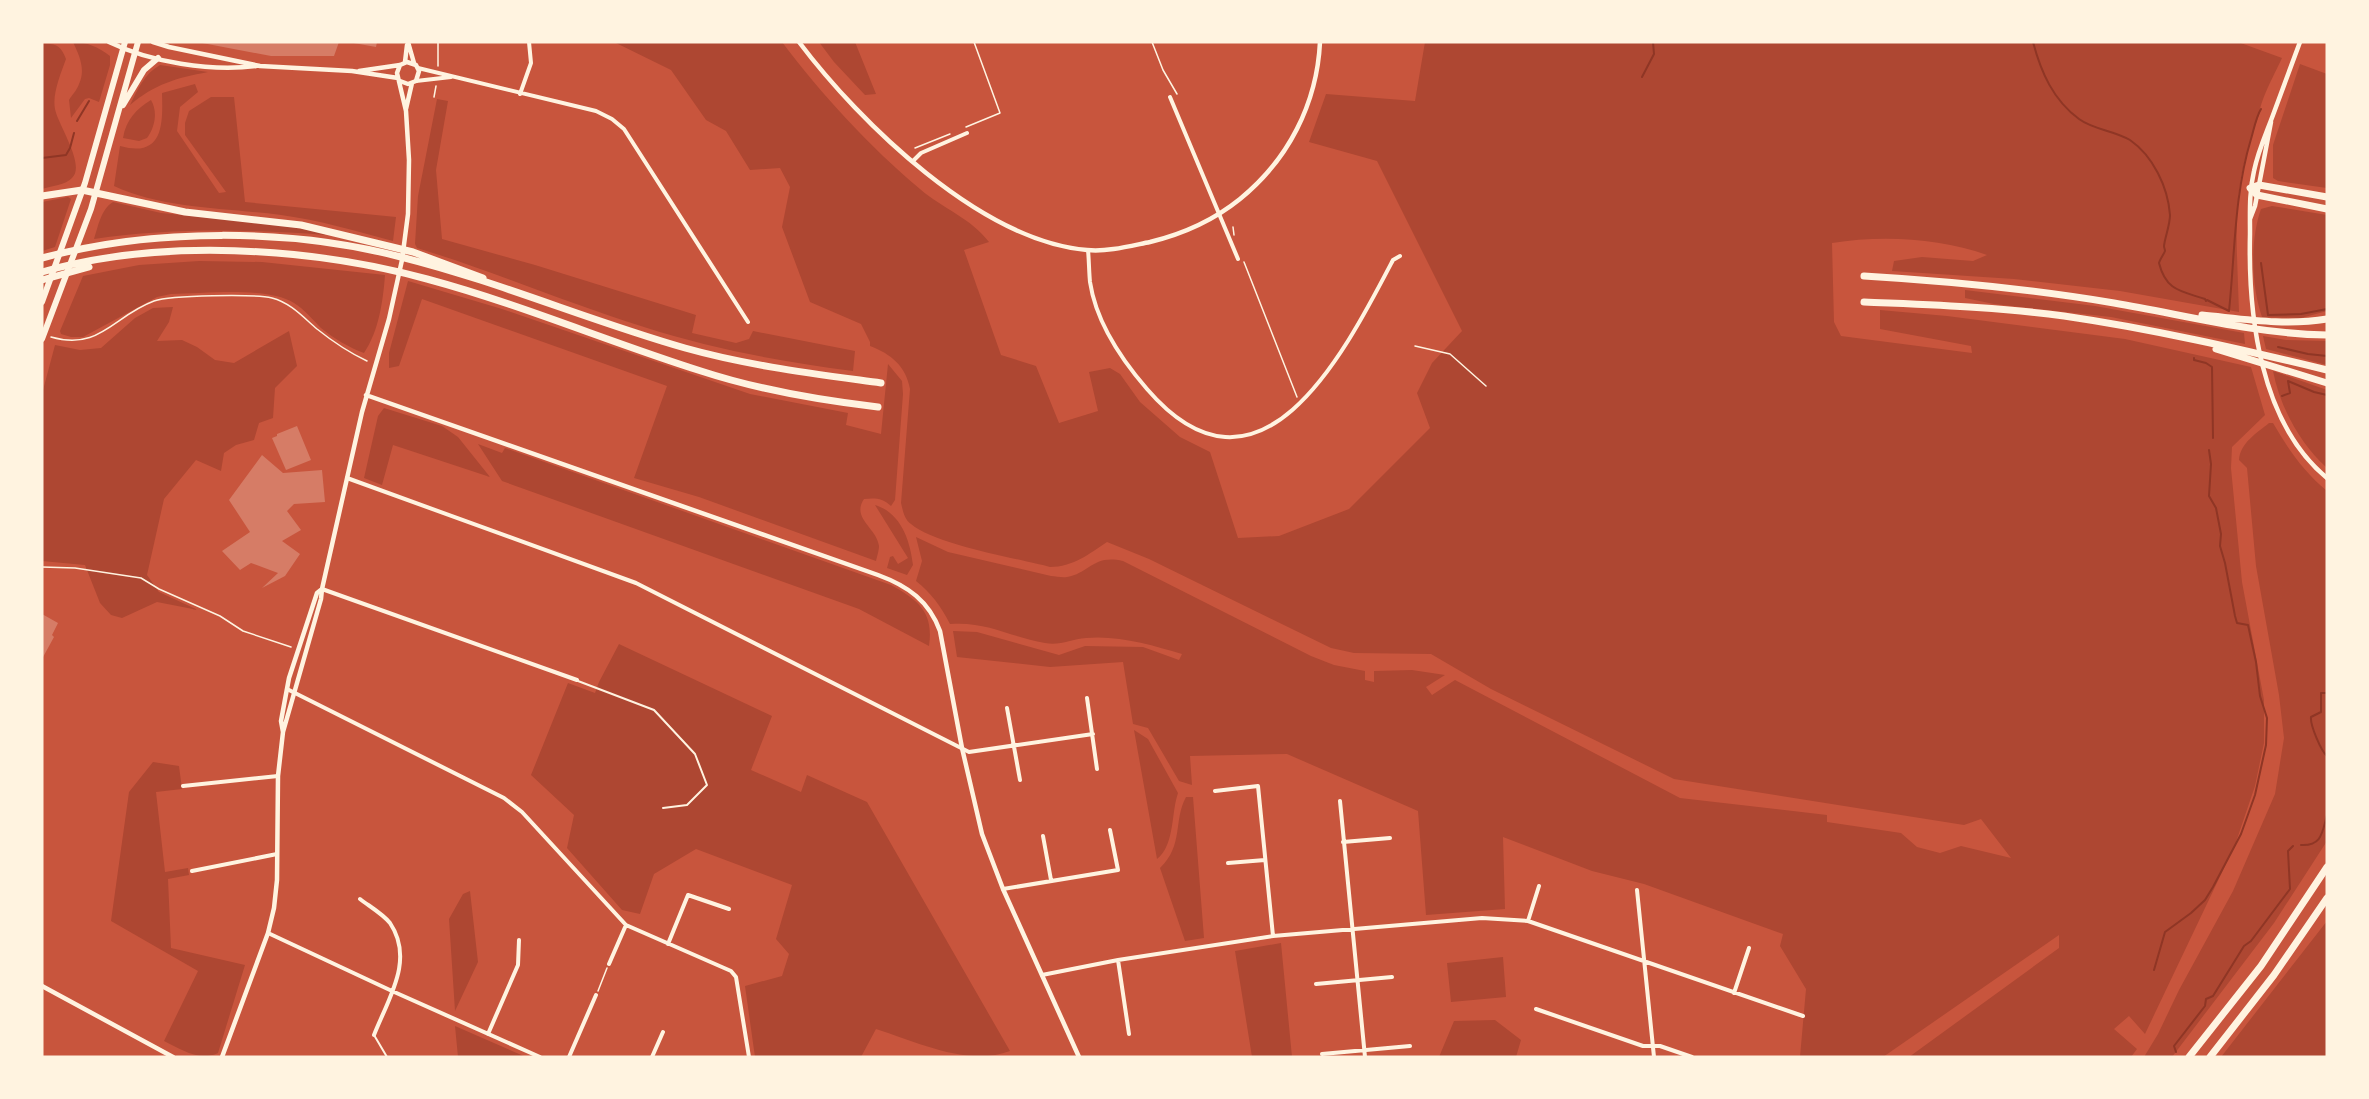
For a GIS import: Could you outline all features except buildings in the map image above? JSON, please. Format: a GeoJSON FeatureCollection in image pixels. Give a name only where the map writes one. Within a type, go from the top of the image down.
{"type":"FeatureCollection","features":[{"type":"Feature","properties":{"kind":"highway"},"geometry":{"type":"LineString","coordinates":[[2327,198],[2259,185],[2250,188],[2257,195],[2327,209]]}},
{"type":"Feature","properties":{"kind":"highway"},"geometry":{"type":"LineString","coordinates":[[42,196],[82,190],[185,213],[277,221],[343,234],[413,252],[570,310]]}},
{"type":"Feature","properties":{"kind":"highway"},"geometry":{"type":"LineString","coordinates":[[42,258],[98,246],[174,237],[240,237],[342,246],[400,256],[658,340],[718,356],[776,368],[881,382]]}},
{"type":"Feature","properties":{"kind":"highway"},"geometry":{"type":"LineString","coordinates":[[42,272],[105,259],[165,253],[246,251],[362,263],[463,289],[701,371],[746,384],[800,396],[878,407]]}},
{"type":"Feature","properties":{"kind":"highway"},"geometry":{"type":"LineString","coordinates":[[42,280],[87,267],[165,253]]}},
{"type":"Feature","properties":{"kind":"highway"},"geometry":{"type":"LineString","coordinates":[[1864,276],[1987,286],[2152,310],[2270,332],[2327,335]]}},
{"type":"Feature","properties":{"kind":"highway"},"geometry":{"type":"LineString","coordinates":[[1864,302],[2062,316],[2148,330],[2327,370]]}},
{"type":"Feature","properties":{"kind":"highway"},"geometry":{"type":"LineString","coordinates":[[2152,310],[2277,323],[2327,319]]}},
{"type":"Feature","properties":{"kind":"highway"},"geometry":{"type":"LineString","coordinates":[[2148,330],[2327,382]]}},
{"type":"Feature","properties":{"kind":"highway"},"geometry":{"type":"LineString","coordinates":[[2307,898],[2327,860]]}},
{"type":"Feature","properties":{"kind":"highway"},"geometry":{"type":"LineString","coordinates":[[2190,1057],[2261,966],[2327,867]]}},
{"type":"Feature","properties":{"kind":"highway"},"geometry":{"type":"LineString","coordinates":[[2210,1057],[2274,975],[2327,900]]}},
{"type":"Feature","properties":{"kind":"main road"},"geometry":{"type":"LineString","coordinates":[[42,339],[96,193],[138,42]]}},
{"type":"Feature","properties":{"kind":"main road"},"geometry":{"type":"LineString","coordinates":[[42,302],[82,190],[124,45]]}},
{"type":"Feature","properties":{"kind":"main road"},"geometry":{"type":"LineString","coordinates":[[117,116],[144,70],[158,58]]}},
{"type":"Feature","properties":{"kind":"street"},"geometry":{"type":"LineString","coordinates":[[109,42],[124,45],[158,58],[203,67],[260,66],[352,71],[399,79],[405,84],[452,77]]}},
{"type":"Feature","properties":{"kind":"street"},"geometry":{"type":"LineString","coordinates":[[153,42],[260,66]]}},
{"type":"Feature","properties":{"kind":"street"},"geometry":{"type":"LineString","coordinates":[[222,1057],[268,933],[276,896],[278,776],[283,732],[321,599],[366,394],[396,290],[405,231],[409,160],[406,111],[397,73],[408,42]]}},
{"type":"Feature","properties":{"kind":"street"},"geometry":{"type":"LineString","coordinates":[[406,111],[414,82],[419,74],[408,42]]}},
{"type":"Feature","properties":{"kind":"street"},"geometry":{"type":"LineString","coordinates":[[520,94],[531,63],[529,42]]}},
{"type":"Feature","properties":{"kind":"street"},"geometry":{"type":"LineString","coordinates":[[799,42],[857,110],[913,161],[991,218],[1044,240],[1088,250],[1129,247],[1183,232],[1218,214],[1256,186],[1281,157],[1298,130],[1312,93],[1319,63],[1320,42]]}},
{"type":"Feature","properties":{"kind":"street"},"geometry":{"type":"LineString","coordinates":[[2300,42],[2258,151],[2250,188],[2248,206],[2250,293],[2256,335],[2279,412],[2296,444],[2327,478]]}},
{"type":"Feature","properties":{"kind":"street"},"geometry":{"type":"LineString","coordinates":[[352,71],[402,64],[417,66],[452,77],[596,111],[612,119],[624,129],[748,322]]}},
{"type":"Feature","properties":{"kind":"street"},"geometry":{"type":"LineString","coordinates":[[1170,97],[1218,214],[1240,259]]}},
{"type":"Feature","properties":{"kind":"street"},"geometry":{"type":"LineString","coordinates":[[2250,220],[2272,116]]}},
{"type":"Feature","properties":{"kind":"street"},"geometry":{"type":"LineString","coordinates":[[913,161],[921,153],[967,133]]}},
{"type":"Feature","properties":{"kind":"street"},"geometry":{"type":"LineString","coordinates":[[1088,250],[1090,283],[1104,325],[1130,369],[1155,399],[1185,424],[1212,436],[1240,437],[1271,426],[1319,383],[1333,365],[1393,260],[1400,256]]}},
{"type":"Feature","properties":{"kind":"street"},"geometry":{"type":"LineString","coordinates":[[366,394],[867,571],[908,588],[930,610],[940,631],[962,748],[982,834],[1003,889],[1079,1057]]}},
{"type":"Feature","properties":{"kind":"street"},"geometry":{"type":"LineString","coordinates":[[347,478],[636,584],[969,752],[1093,734]]}},
{"type":"Feature","properties":{"kind":"street"},"geometry":{"type":"LineString","coordinates":[[322,589],[577,680]]}},
{"type":"Feature","properties":{"kind":"street"},"geometry":{"type":"LineString","coordinates":[[283,732],[281,721],[287,689],[317,593],[322,589]]}},
{"type":"Feature","properties":{"kind":"street"},"geometry":{"type":"LineString","coordinates":[[287,689],[504,798],[522,812],[626,925],[731,971],[736,977],[749,1057]]}},
{"type":"Feature","properties":{"kind":"street"},"geometry":{"type":"LineString","coordinates":[[1087,698],[1097,769]]}},
{"type":"Feature","properties":{"kind":"street"},"geometry":{"type":"LineString","coordinates":[[1007,708],[1020,780]]}},
{"type":"Feature","properties":{"kind":"street"},"geometry":{"type":"LineString","coordinates":[[183,786],[278,776]]}},
{"type":"Feature","properties":{"kind":"street"},"geometry":{"type":"LineString","coordinates":[[1215,791],[1258,786],[1273,936]]}},
{"type":"Feature","properties":{"kind":"street"},"geometry":{"type":"LineString","coordinates":[[1340,801],[1365,1057]]}},
{"type":"Feature","properties":{"kind":"street"},"geometry":{"type":"LineString","coordinates":[[1003,889],[1118,870],[1110,830]]}},
{"type":"Feature","properties":{"kind":"street"},"geometry":{"type":"LineString","coordinates":[[1043,836],[1051,880]]}},
{"type":"Feature","properties":{"kind":"street"},"geometry":{"type":"LineString","coordinates":[[1343,842],[1390,838]]}},
{"type":"Feature","properties":{"kind":"street"},"geometry":{"type":"LineString","coordinates":[[192,871],[277,854]]}},
{"type":"Feature","properties":{"kind":"street"},"geometry":{"type":"LineString","coordinates":[[1228,863],[1265,860]]}},
{"type":"Feature","properties":{"kind":"street"},"geometry":{"type":"LineString","coordinates":[[1528,921],[1539,886]]}},
{"type":"Feature","properties":{"kind":"street"},"geometry":{"type":"LineString","coordinates":[[1637,890],[1654,1057]]}},
{"type":"Feature","properties":{"kind":"street"},"geometry":{"type":"LineString","coordinates":[[668,944],[688,895],[729,909]]}},
{"type":"Feature","properties":{"kind":"street"},"geometry":{"type":"LineString","coordinates":[[360,899],[389,922],[397,940],[400,967],[398,979],[374,1035]]}},
{"type":"Feature","properties":{"kind":"street"},"geometry":{"type":"LineString","coordinates":[[1042,975],[1118,960],[1273,936],[1482,918],[1528,921],[1803,1016]]}},
{"type":"Feature","properties":{"kind":"street"},"geometry":{"type":"LineString","coordinates":[[609,964],[626,925]]}},
{"type":"Feature","properties":{"kind":"street"},"geometry":{"type":"LineString","coordinates":[[268,933],[540,1057]]}},
{"type":"Feature","properties":{"kind":"street"},"geometry":{"type":"LineString","coordinates":[[488,1034],[518,965],[519,940]]}},
{"type":"Feature","properties":{"kind":"street"},"geometry":{"type":"LineString","coordinates":[[1734,993],[1749,948]]}},
{"type":"Feature","properties":{"kind":"street"},"geometry":{"type":"LineString","coordinates":[[1118,960],[1129,1034]]}},
{"type":"Feature","properties":{"kind":"street"},"geometry":{"type":"LineString","coordinates":[[1316,984],[1392,977]]}},
{"type":"Feature","properties":{"kind":"street"},"geometry":{"type":"LineString","coordinates":[[42,986],[173,1057]]}},
{"type":"Feature","properties":{"kind":"street"},"geometry":{"type":"LineString","coordinates":[[569,1057],[596,995]]}},
{"type":"Feature","properties":{"kind":"street"},"geometry":{"type":"LineString","coordinates":[[1536,1010],[1643,1046],[1660,1046],[1692,1057]]}},
{"type":"Feature","properties":{"kind":"street"},"geometry":{"type":"LineString","coordinates":[[652,1057],[663,1032]]}},
{"type":"Feature","properties":{"kind":"street"},"geometry":{"type":"LineString","coordinates":[[1322,1054],[1410,1046]]}},
{"type":"Feature","properties":{"kind":"lane"},"geometry":{"type":"LineString","coordinates":[[577,680],[654,710],[695,754],[707,785],[687,805],[663,808]]}},
{"type":"Feature","properties":{"kind":"lane"},"geometry":{"type":"LineString","coordinates":[[374,1035],[387,1057]]}},
{"type":"Feature","properties":{"kind":"path"},"geometry":{"type":"LineString","coordinates":[[915,148],[1000,113],[974,42]]}},
{"type":"Feature","properties":{"kind":"path"},"geometry":{"type":"LineString","coordinates":[[1152,42],[1162,70],[1177,94]]}},
{"type":"Feature","properties":{"kind":"path"},"geometry":{"type":"LineString","coordinates":[[1233,227],[1236,241]]}},
{"type":"Feature","properties":{"kind":"path"},"geometry":{"type":"LineString","coordinates":[[1240,259],[1296,395],[1301,401]]}},
{"type":"Feature","properties":{"kind":"path"},"geometry":{"type":"LineString","coordinates":[[51,337],[80,341],[93,337],[134,312],[163,299],[263,296],[288,304],[322,332],[367,361]]}},
{"type":"Feature","properties":{"kind":"path"},"geometry":{"type":"LineString","coordinates":[[1415,346],[1450,354],[1486,386]]}},
{"type":"Feature","properties":{"kind":"path"},"geometry":{"type":"LineString","coordinates":[[42,567],[75,568],[141,578],[159,589],[220,616],[243,631],[291,647]]}},
{"type":"Feature","properties":{"kind":"path"},"geometry":{"type":"LineString","coordinates":[[596,995],[609,964]]}},
{"type":"Feature","properties":{"kind":"shaded area"},"geometry":{"type":"Polygon","coordinates":[[[73,42],[88,44],[101,50],[110,56],[110,65],[99,102],[89,98],[85,99],[71,118],[69,100],[78,86],[82,73],[81,62],[73,42]]]}},
{"type":"Feature","properties":{"kind":"shaded area"},"geometry":{"type":"Polygon","coordinates":[[[614,42],[782,42],[813,81],[883,156],[929,196],[974,226],[989,242],[964,250],[1001,355],[1036,366],[1059,423],[1098,411],[1089,372],[1110,368],[1120,374],[1140,402],[1180,437],[1210,452],[1238,538],[1279,536],[1349,509],[1430,428],[1417,393],[1432,363],[1462,331],[1377,161],[1309,142],[1326,94],[1415,101],[1425,42],[2238,42],[2282,58],[2262,101],[2241,178],[2237,229],[2239,312],[2120,291],[2014,279],[1892,271],[1894,261],[1922,257],[1973,261],[1987,255],[1950,245],[1890,239],[1832,243],[1834,322],[1841,336],[1972,353],[1971,346],[1880,329],[1880,310],[1947,316],[2125,339],[2251,367],[2265,415],[2232,447],[2231,468],[2242,582],[2264,700],[2264,743],[2255,786],[2235,845],[2145,1034],[2129,1016],[2114,1029],[2137,1049],[2131,1057],[1909,1057],[2059,948],[2059,935],[1883,1057],[1800,1057],[1806,989],[1780,946],[1783,934],[1644,884],[1592,871],[1503,837],[1505,909],[1426,915],[1418,811],[1287,754],[1190,756],[1192,785],[1179,781],[1148,728],[1133,724],[1123,662],[1050,667],[957,657],[953,631],[977,632],[1059,655],[1085,646],[1143,647],[1179,660],[1182,654],[1123,639],[1098,637],[1050,644],[987,627],[950,624],[935,600],[916,581],[922,561],[916,537],[948,552],[1051,576],[1075,575],[1105,560],[1123,561],[1311,656],[1334,665],[1365,671],[1365,680],[1374,682],[1374,671],[1412,670],[1445,675],[1426,687],[1432,695],[1455,680],[1680,798],[1827,815],[1827,822],[1901,833],[1917,847],[1940,853],[1961,846],[2011,858],[1981,819],[1964,825],[1674,779],[1491,689],[1431,654],[1354,653],[1331,648],[1149,559],[1107,542],[1073,562],[1050,567],[977,550],[923,532],[907,520],[901,503],[910,389],[908,381],[901,367],[891,357],[870,346],[861,324],[810,302],[782,227],[790,187],[780,168],[750,170],[726,131],[706,120],[671,70],[614,42]]]}},
{"type":"Feature","properties":{"kind":"shaded area"},"geometry":{"type":"Polygon","coordinates":[[[819,42],[855,42],[876,94],[865,95],[819,42]]]}},
{"type":"Feature","properties":{"kind":"shaded area"},"geometry":{"type":"Polygon","coordinates":[[[42,44],[57,46],[66,59],[54,103],[76,164],[72,178],[62,184],[42,189],[42,44]]]}},
{"type":"Feature","properties":{"kind":"shaded area"},"geometry":{"type":"Polygon","coordinates":[[[2300,64],[2327,74],[2327,188],[2278,181],[2273,178],[2273,145],[2300,64]]]}},
{"type":"Feature","properties":{"kind":"shaded area"},"geometry":{"type":"Polygon","coordinates":[[[160,65],[208,72],[166,83],[130,105],[146,77],[160,65]]]}},
{"type":"Feature","properties":{"kind":"shaded area"},"geometry":{"type":"Polygon","coordinates":[[[195,84],[198,92],[180,107],[177,131],[219,193],[226,192],[185,135],[185,123],[189,111],[211,97],[234,97],[245,202],[396,217],[393,241],[295,217],[196,207],[153,199],[114,186],[120,146],[145,147],[158,136],[162,116],[162,93],[195,84]]]}},
{"type":"Feature","properties":{"kind":"shaded area"},"geometry":{"type":"Polygon","coordinates":[[[437,99],[448,101],[436,170],[442,239],[696,315],[692,333],[736,343],[749,339],[753,331],[855,351],[853,371],[748,354],[670,335],[615,318],[417,248],[415,244],[418,196],[437,99]]]}},
{"type":"Feature","properties":{"kind":"shaded area"},"geometry":{"type":"Polygon","coordinates":[[[151,100],[155,119],[147,138],[139,141],[123,138],[132,116],[151,100]]]}},
{"type":"Feature","properties":{"kind":"shaded area"},"geometry":{"type":"Polygon","coordinates":[[[68,197],[71,199],[55,247],[42,251],[42,202],[68,197]]]}},
{"type":"Feature","properties":{"kind":"shaded area"},"geometry":{"type":"Polygon","coordinates":[[[113,202],[161,213],[275,224],[325,233],[325,235],[209,231],[123,235],[94,239],[103,214],[113,202]]]}},
{"type":"Feature","properties":{"kind":"shaded area"},"geometry":{"type":"Polygon","coordinates":[[[2272,206],[2327,215],[2327,311],[2301,318],[2262,317],[2254,277],[2255,234],[2261,209],[2272,206]]]}},
{"type":"Feature","properties":{"kind":"shaded area"},"geometry":{"type":"Polygon","coordinates":[[[199,261],[262,262],[385,275],[379,316],[369,344],[364,353],[359,351],[326,332],[294,303],[268,294],[251,293],[217,292],[171,294],[157,297],[83,337],[61,334],[60,331],[83,276],[139,265],[199,261]]]}},
{"type":"Feature","properties":{"kind":"shaded area"},"geometry":{"type":"Polygon","coordinates":[[[408,281],[502,309],[750,394],[848,413],[846,425],[881,434],[888,364],[902,381],[903,394],[895,500],[891,506],[879,499],[864,499],[861,506],[863,517],[877,540],[879,548],[876,561],[699,497],[634,478],[667,386],[422,299],[399,366],[389,368],[389,353],[408,281]]]}},
{"type":"Feature","properties":{"kind":"shaded area"},"geometry":{"type":"Polygon","coordinates":[[[1965,290],[2095,306],[2244,333],[2245,344],[2111,317],[1994,304],[1965,298],[1965,290]]]}},
{"type":"Feature","properties":{"kind":"shaded area"},"geometry":{"type":"Polygon","coordinates":[[[173,307],[169,322],[157,341],[182,340],[215,360],[234,363],[289,331],[297,366],[275,388],[273,418],[259,423],[254,440],[236,445],[224,453],[221,471],[196,460],[164,499],[147,575],[159,592],[198,610],[157,602],[122,618],[111,615],[100,603],[85,565],[42,561],[42,394],[55,345],[80,350],[101,348],[135,318],[153,308],[173,307]]]}},
{"type":"Feature","properties":{"kind":"shaded area"},"geometry":{"type":"Polygon","coordinates":[[[2263,336],[2286,340],[2327,341],[2327,365],[2266,349],[2263,336]]]}},
{"type":"Feature","properties":{"kind":"shaded area"},"geometry":{"type":"Polygon","coordinates":[[[2273,371],[2327,390],[2327,468],[2308,448],[2292,424],[2276,385],[2273,371]]]}},
{"type":"Feature","properties":{"kind":"shaded area"},"geometry":{"type":"Polygon","coordinates":[[[384,408],[442,426],[458,437],[490,477],[393,445],[382,485],[364,478],[378,416],[384,408]]]}},
{"type":"Feature","properties":{"kind":"shaded area"},"geometry":{"type":"Polygon","coordinates":[[[2269,423],[2273,423],[2297,460],[2327,491],[2327,841],[2274,923],[2172,1057],[2144,1057],[2233,891],[2275,794],[2284,738],[2279,695],[2256,566],[2247,468],[2239,460],[2246,443],[2269,423]]]}},
{"type":"Feature","properties":{"kind":"shaded area"},"geometry":{"type":"Polygon","coordinates":[[[478,444],[502,453],[505,448],[891,585],[909,596],[922,608],[929,624],[929,646],[859,609],[502,481],[478,444]]]}},
{"type":"Feature","properties":{"kind":"shaded area"},"geometry":{"type":"Polygon","coordinates":[[[875,505],[884,509],[898,521],[907,537],[913,565],[907,575],[887,568],[890,557],[893,556],[898,564],[908,558],[875,505]]]}},
{"type":"Feature","properties":{"kind":"shaded area"},"geometry":{"type":"Polygon","coordinates":[[[619,644],[772,716],[751,770],[801,792],[807,775],[867,802],[1010,1051],[994,1055],[960,1054],[925,1046],[876,1029],[861,1057],[755,1057],[745,986],[782,976],[789,954],[776,939],[792,885],[696,849],[654,874],[640,914],[622,910],[567,848],[574,815],[531,775],[568,683],[595,693],[619,644]]]}},
{"type":"Feature","properties":{"kind":"shaded area"},"geometry":{"type":"Polygon","coordinates":[[[1134,730],[1148,739],[1178,793],[1170,837],[1163,853],[1157,859],[1134,730]]]}},
{"type":"Feature","properties":{"kind":"shaded area"},"geometry":{"type":"Polygon","coordinates":[[[153,762],[179,766],[182,789],[156,792],[165,872],[188,868],[189,875],[168,879],[171,948],[245,965],[218,1053],[211,1055],[190,1053],[164,1041],[198,971],[111,921],[129,792],[153,762]]]}},
{"type":"Feature","properties":{"kind":"shaded area"},"geometry":{"type":"Polygon","coordinates":[[[1186,797],[1193,797],[1204,938],[1185,941],[1160,868],[1172,851],[1186,797]]]}},
{"type":"Feature","properties":{"kind":"shaded area"},"geometry":{"type":"Polygon","coordinates":[[[470,891],[478,962],[455,1011],[449,919],[463,894],[470,891]]]}},
{"type":"Feature","properties":{"kind":"shaded area"},"geometry":{"type":"Polygon","coordinates":[[[2327,921],[2327,1057],[2221,1057],[2327,921]]]}},
{"type":"Feature","properties":{"kind":"shaded area"},"geometry":{"type":"Polygon","coordinates":[[[1281,943],[1292,1057],[1252,1057],[1235,951],[1281,943]]]}},
{"type":"Feature","properties":{"kind":"shaded area"},"geometry":{"type":"Polygon","coordinates":[[[1503,957],[1506,997],[1451,1002],[1447,963],[1503,957]]]}},
{"type":"Feature","properties":{"kind":"shaded area"},"geometry":{"type":"Polygon","coordinates":[[[1495,1020],[1521,1040],[1516,1057],[1439,1057],[1454,1021],[1495,1020]]]}},
{"type":"Feature","properties":{"kind":"shaded area"},"geometry":{"type":"Polygon","coordinates":[[[455,1026],[526,1057],[458,1057],[455,1026]]]}},
{"type":"Feature","properties":{"kind":"waterway"},"geometry":{"type":"LineString","coordinates":[[1642,77],[1654,54],[1653,42]]}},
{"type":"Feature","properties":{"kind":"waterway"},"geometry":{"type":"LineString","coordinates":[[2033,42],[2049,85],[2062,103],[2085,123],[2130,140],[2152,163],[2163,183],[2169,204],[2170,215],[2165,251],[2159,263],[2162,272],[2170,285],[2206,301]]}},
{"type":"Feature","properties":{"kind":"waterway"},"geometry":{"type":"LineString","coordinates":[[77,121],[89,101]]}},
{"type":"Feature","properties":{"kind":"waterway"},"geometry":{"type":"LineString","coordinates":[[2207,300],[2229,311],[2241,181],[2254,127],[2261,109]]}},
{"type":"Feature","properties":{"kind":"waterway"},"geometry":{"type":"LineString","coordinates":[[42,158],[66,155],[74,133]]}},
{"type":"Feature","properties":{"kind":"waterway"},"geometry":{"type":"LineString","coordinates":[[2261,263],[2268,315],[2301,314],[2327,309]]}},
{"type":"Feature","properties":{"kind":"waterway"},"geometry":{"type":"LineString","coordinates":[[2278,347],[2327,356]]}},
{"type":"Feature","properties":{"kind":"waterway"},"geometry":{"type":"LineString","coordinates":[[2194,358],[2212,367],[2213,438]]}},
{"type":"Feature","properties":{"kind":"waterway"},"geometry":{"type":"LineString","coordinates":[[2282,396],[2290,393],[2288,381],[2327,395]]}},
{"type":"Feature","properties":{"kind":"waterway"},"geometry":{"type":"LineString","coordinates":[[2154,970],[2165,932],[2205,900],[2241,834],[2255,795],[2266,745],[2267,718],[2260,696],[2248,625],[2237,623],[2220,546],[2221,534],[2216,508],[2209,496],[2211,464],[2209,450]]}},
{"type":"Feature","properties":{"kind":"waterway"},"geometry":{"type":"LineString","coordinates":[[2327,693],[2321,693],[2321,712],[2311,717],[2316,738],[2327,756]]}},
{"type":"Feature","properties":{"kind":"waterway"},"geometry":{"type":"LineString","coordinates":[[2301,845],[2317,841],[2327,815]]}},
{"type":"Feature","properties":{"kind":"waterway"},"geometry":{"type":"LineString","coordinates":[[2176,1052],[2174,1046],[2205,1006],[2206,999],[2213,996],[2244,946],[2251,941],[2290,889],[2288,851],[2293,846]]}}]}
